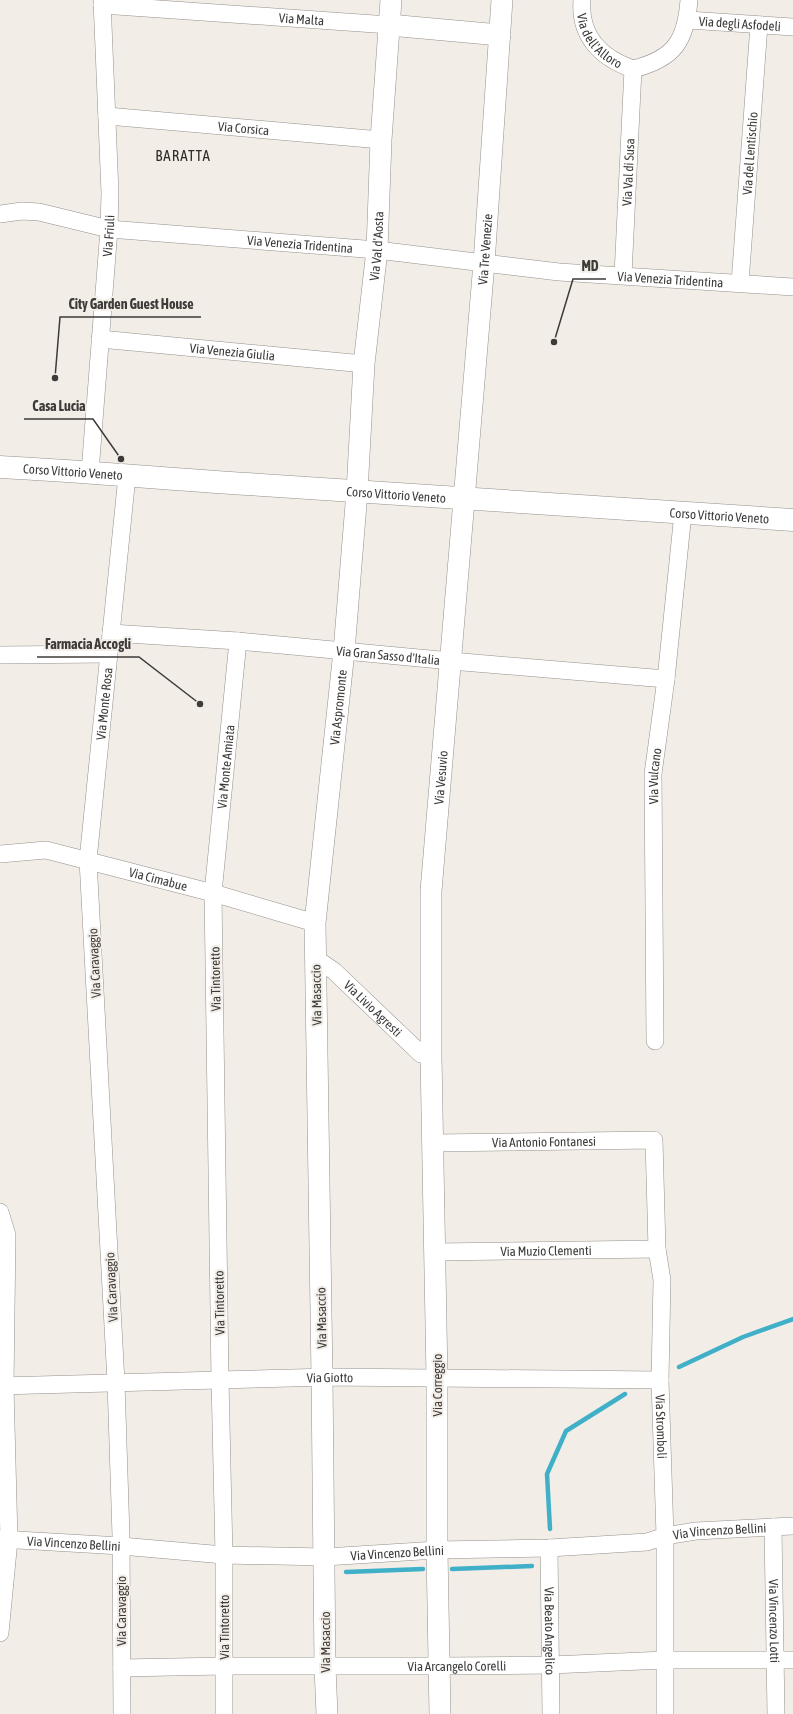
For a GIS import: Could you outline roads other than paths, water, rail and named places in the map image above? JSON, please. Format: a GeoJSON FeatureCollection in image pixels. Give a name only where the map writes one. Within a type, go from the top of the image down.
{"type":"FeatureCollection","features":[{"type":"Feature","properties":{"kind":"main road","name":"Corso Vittorio Veneto"},"geometry":{"type":"LineString","coordinates":[[0,467],[793,520]]}},
{"type":"Feature","properties":{"kind":"street","name":"Via Val d'Aosta"},"geometry":{"type":"LineString","coordinates":[[357,492],[364,364],[377,250],[381,140],[391,0]]}},
{"type":"Feature","properties":{"kind":"street","name":"Via Tre Venezie"},"geometry":{"type":"LineString","coordinates":[[464,498],[484,263],[502,0]]}},
{"type":"Feature","properties":{"kind":"street","name":"Via dell'Alloro"},"geometry":{"type":"LineString","coordinates":[[582,0],[584,25],[593,43],[603,54],[616,63],[633,69]]}},
{"type":"Feature","properties":{"kind":"street"},"geometry":{"type":"LineString","coordinates":[[633,69],[648,65],[662,58],[675,47],[683,36],[688,20],[689,0]]}},
{"type":"Feature","properties":{"kind":"street","name":"Via Malta"},"geometry":{"type":"LineString","coordinates":[[102,3],[500,35]]}},
{"type":"Feature","properties":{"kind":"street","name":"Via Friuli"},"geometry":{"type":"LineString","coordinates":[[90,472],[109,229],[110,193],[102,3]]}},
{"type":"Feature","properties":{"kind":"street","name":"Via degli Asfodeli"},"geometry":{"type":"LineString","coordinates":[[688,20],[793,27]]}},
{"type":"Feature","properties":{"kind":"street","name":"Via del Lentischio"},"geometry":{"type":"LineString","coordinates":[[740,283],[759,25]]}},
{"type":"Feature","properties":{"kind":"street","name":"Via Val di Susa"},"geometry":{"type":"LineString","coordinates":[[623,275],[633,69]]}},
{"type":"Feature","properties":{"kind":"street","name":"Via Corsica"},"geometry":{"type":"LineString","coordinates":[[107,116],[381,140]]}},
{"type":"Feature","properties":{"kind":"street","name":"Via Venezia Tridentina"},"geometry":{"type":"LineString","coordinates":[[0,214],[22,211],[39,212],[109,229],[377,250],[559,272],[793,287]]}},
{"type":"Feature","properties":{"kind":"street","name":"Via Venezia Giulia"},"geometry":{"type":"LineString","coordinates":[[100,339],[364,364]]}},
{"type":"Feature","properties":{"kind":"street","name":"Via Monte Rosa"},"geometry":{"type":"LineString","coordinates":[[88,860],[127,476]]}},
{"type":"Feature","properties":{"kind":"street","name":"Via Aspromonte"},"geometry":{"type":"LineString","coordinates":[[315,923],[344,651],[357,492]]}},
{"type":"Feature","properties":{"kind":"street","name":"Via Vesuvio"},"geometry":{"type":"LineString","coordinates":[[432,1056],[431,891],[464,498]]}},
{"type":"Feature","properties":{"kind":"street","name":"Via Vulcano"},"geometry":{"type":"LineString","coordinates":[[655,1041],[653,774],[666,679],[683,513]]}},
{"type":"Feature","properties":{"kind":"street"},"geometry":{"type":"LineString","coordinates":[[793,515],[793,520]]}},
{"type":"Feature","properties":{"kind":"street","name":"Via Gran Sasso d'Italia"},"geometry":{"type":"LineString","coordinates":[[111,633],[238,641],[666,679]]}},
{"type":"Feature","properties":{"kind":"street","name":"Via Monte Amiata"},"geometry":{"type":"LineString","coordinates":[[213,893],[238,641]]}},
{"type":"Feature","properties":{"kind":"street"},"geometry":{"type":"LineString","coordinates":[[0,656],[108,654]]}},
{"type":"Feature","properties":{"kind":"street","name":"Via Cimabue"},"geometry":{"type":"LineString","coordinates":[[0,854],[46,850],[213,893],[315,923]]}},
{"type":"Feature","properties":{"kind":"street","name":"Via Caravaggio"},"geometry":{"type":"LineString","coordinates":[[88,860],[116,1382],[121,1546],[122,1714]]}},
{"type":"Feature","properties":{"kind":"street","name":"Via Tintoretto"},"geometry":{"type":"LineString","coordinates":[[213,893],[224,1555],[224,1714]]}},
{"type":"Feature","properties":{"kind":"street","name":"Via Masaccio"},"geometry":{"type":"LineString","coordinates":[[315,923],[326,1714]]}},
{"type":"Feature","properties":{"kind":"street","name":"Via Livio Agresti"},"geometry":{"type":"LineString","coordinates":[[315,958],[334,971],[421,1054],[432,1056]]}},
{"type":"Feature","properties":{"kind":"street","name":"Via Correggio"},"geometry":{"type":"LineString","coordinates":[[432,1056],[440,1714]]}},
{"type":"Feature","properties":{"kind":"street","name":"Via Antonio Fontanesi"},"geometry":{"type":"LineString","coordinates":[[434,1143],[654,1140]]}},
{"type":"Feature","properties":{"kind":"street","name":"Via Stromboli"},"geometry":{"type":"LineString","coordinates":[[654,1140],[657,1249],[662,1280],[660,1380],[665,1536],[665,1714]]}},
{"type":"Feature","properties":{"kind":"street"},"geometry":{"type":"LineString","coordinates":[[0,1212],[7,1235],[2,1386],[4,1540],[0,1633]]}},
{"type":"Feature","properties":{"kind":"street","name":"Via Muzio Clementi"},"geometry":{"type":"LineString","coordinates":[[434,1252],[657,1249]]}},
{"type":"Feature","properties":{"kind":"street","name":"Via Giotto"},"geometry":{"type":"LineString","coordinates":[[2,1386],[322,1377],[660,1380]]}},
{"type":"Feature","properties":{"kind":"street","name":"Via Vincenzo Bellini"},"geometry":{"type":"LineString","coordinates":[[4,1540],[121,1546],[224,1555],[325,1557],[437,1550],[548,1548],[647,1542],[665,1536],[696,1531],[793,1526]]}},
{"type":"Feature","properties":{"kind":"street","name":"Via Vincenzo Lotti"},"geometry":{"type":"LineString","coordinates":[[773,1527],[776,1714]]}},
{"type":"Feature","properties":{"kind":"street","name":"Via Beato Angelico"},"geometry":{"type":"LineString","coordinates":[[548,1548],[551,1714]]}},
{"type":"Feature","properties":{"kind":"street","name":"Via Arcangelo Corelli"},"geometry":{"type":"LineString","coordinates":[[122,1668],[224,1666],[325,1667],[551,1665],[665,1660],[793,1660]]}},
{"type":"Feature","properties":{"kind":"waterway"},"geometry":{"type":"LineString","coordinates":[[679,1367],[743,1337],[793,1319]]}},
{"type":"Feature","properties":{"kind":"waterway"},"geometry":{"type":"LineString","coordinates":[[550,1529],[547,1474],[566,1431],[625,1394]]}},
{"type":"Feature","properties":{"kind":"waterway"},"geometry":{"type":"LineString","coordinates":[[452,1569],[532,1566]]}},
{"type":"Feature","properties":{"kind":"waterway"},"geometry":{"type":"LineString","coordinates":[[346,1572],[423,1569]]}},
{"type":"Feature","properties":{"kind":"place","name":"MD"},"geometry":{"type":"Point","coordinates":[554,342]}},
{"type":"Feature","properties":{"kind":"place","name":"City Garden Guest House"},"geometry":{"type":"Point","coordinates":[55,378]}},
{"type":"Feature","properties":{"kind":"place","name":"Casa Lucia"},"geometry":{"type":"Point","coordinates":[121,459]}},
{"type":"Feature","properties":{"kind":"place","name":"Farmacia Accogli"},"geometry":{"type":"Point","coordinates":[200,704]}},
{"type":"Feature","properties":{"kind":"district","name":"BARATTA"},"geometry":{"type":"Point","coordinates":[183,156]}}]}
